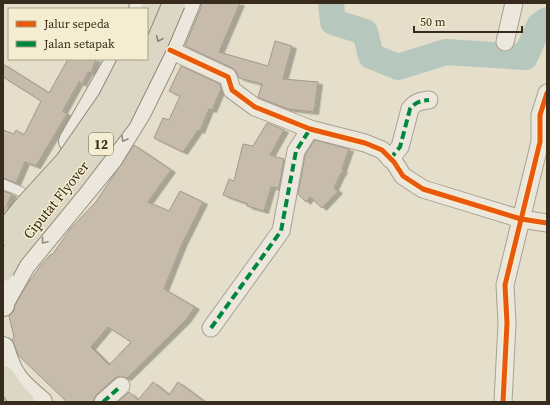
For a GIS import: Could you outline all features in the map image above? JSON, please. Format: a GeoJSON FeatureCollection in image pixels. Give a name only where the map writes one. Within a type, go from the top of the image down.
{"type":"FeatureCollection","features":[{"type":"Feature","properties":{"kind":"highway"},"geometry":{"type":"LineString","coordinates":[[148,20],[155,3]]}},
{"type":"Feature","properties":{"kind":"highway","name":"Ciputat Flyover"},"geometry":{"type":"LineString","coordinates":[[3,270],[11,255],[71,182],[120,118],[157,43],[174,3]]}},
{"type":"Feature","properties":{"kind":"highway","name":"Ciputat Flyover"},"geometry":{"type":"LineString","coordinates":[[3,234],[24,208],[66,162],[109,100],[129,60]]}},
{"type":"Feature","properties":{"kind":"highway"},"geometry":{"type":"LineString","coordinates":[[3,377],[23,402]]}},
{"type":"Feature","properties":{"kind":"main road"},"geometry":{"type":"LineString","coordinates":[[3,305],[3,302],[24,265],[112,160],[140,112],[167,58],[189,3]]}},
{"type":"Feature","properties":{"kind":"main road"},"geometry":{"type":"LineString","coordinates":[[129,60],[130,64],[137,69],[146,71],[155,70],[167,58]]}},
{"type":"Feature","properties":{"kind":"main road"},"geometry":{"type":"LineString","coordinates":[[3,222],[24,194],[70,142],[116,60]]}},
{"type":"Feature","properties":{"kind":"main road"},"geometry":{"type":"LineString","coordinates":[[97,93],[104,88],[112,87],[121,88],[128,91],[138,104],[140,112]]}},
{"type":"Feature","properties":{"kind":"main road"},"geometry":{"type":"LineString","coordinates":[[3,348],[7,361],[20,384],[40,402]]}},
{"type":"Feature","properties":{"kind":"street"},"geometry":{"type":"LineString","coordinates":[[505,42],[514,3]]}},
{"type":"Feature","properties":{"kind":"street"},"geometry":{"type":"LineString","coordinates":[[167,58],[228,77],[232,90],[255,107],[310,128],[365,143],[382,150],[403,176],[423,189],[521,218],[547,223]]}},
{"type":"Feature","properties":{"kind":"street"},"geometry":{"type":"LineString","coordinates":[[503,402],[507,322],[505,285],[540,142],[540,115],[547,93]]}},
{"type":"Feature","properties":{"kind":"street"},"geometry":{"type":"LineString","coordinates":[[390,159],[400,147],[410,109],[418,102],[429,100]]}},
{"type":"Feature","properties":{"kind":"street"},"geometry":{"type":"LineString","coordinates":[[212,328],[281,231],[296,151],[310,128]]}},
{"type":"Feature","properties":{"kind":"street"},"geometry":{"type":"LineString","coordinates":[[103,402],[121,386]]}},
{"type":"Feature","properties":{"kind":"lane"},"geometry":{"type":"LineString","coordinates":[[3,184],[24,194]]}},
{"type":"Feature","properties":{"kind":"building"},"geometry":{"type":"Polygon","coordinates":[[[201,3],[240,3],[219,52],[268,66],[275,41],[292,46],[283,79],[318,82],[314,112],[288,109],[258,97],[262,84],[239,78],[236,71],[232,68],[185,46],[201,8],[201,3]]]}},
{"type":"Feature","properties":{"kind":"building"},"geometry":{"type":"Polygon","coordinates":[[[67,60],[96,60],[91,73],[88,72],[82,84],[79,82],[63,111],[67,114],[36,166],[25,162],[16,183],[3,178],[3,130],[14,134],[16,130],[24,135],[41,101],[3,77],[3,64],[49,93],[67,60]]]}},
{"type":"Feature","properties":{"kind":"building"},"geometry":{"type":"Polygon","coordinates":[[[181,66],[220,84],[221,89],[212,110],[209,109],[200,131],[198,130],[183,152],[154,138],[163,118],[169,120],[180,96],[169,91],[181,66]]]}},
{"type":"Feature","properties":{"kind":"building"},"geometry":{"type":"Polygon","coordinates":[[[267,123],[284,130],[270,155],[284,159],[279,188],[271,187],[264,211],[247,206],[248,204],[223,195],[229,179],[234,181],[243,144],[253,146],[267,123]]]}},
{"type":"Feature","properties":{"kind":"building"},"geometry":{"type":"Polygon","coordinates":[[[315,140],[349,149],[342,169],[343,171],[334,188],[338,191],[322,208],[310,197],[306,202],[298,194],[305,155],[315,140]]]}},
{"type":"Feature","properties":{"kind":"building"},"geometry":{"type":"Polygon","coordinates":[[[134,145],[171,170],[148,202],[169,211],[180,191],[203,202],[182,244],[164,289],[195,307],[186,320],[127,378],[119,376],[114,379],[96,395],[93,402],[67,402],[19,356],[12,340],[14,337],[9,316],[14,311],[15,305],[26,286],[41,265],[51,254],[52,255],[71,228],[95,203],[134,145]],[[108,327],[91,347],[109,365],[131,342],[108,327]]]}},
{"type":"Feature","properties":{"kind":"building"},"geometry":{"type":"Polygon","coordinates":[[[3,191],[12,194],[3,214],[3,191]]]}},
{"type":"Feature","properties":{"kind":"building"},"geometry":{"type":"Polygon","coordinates":[[[153,382],[169,395],[178,382],[205,402],[118,402],[129,392],[138,400],[153,382]]]}},
{"type":"Feature","properties":{"kind":"waterway"},"geometry":{"type":"LineString","coordinates":[[331,3],[333,22],[365,32],[371,56],[398,67],[446,52],[525,57],[539,26],[547,20]]}},
{"type":"Feature","properties":{"kind":"marked path"},"geometry":{"type":"LineString","coordinates":[[390,159],[400,147],[410,109],[418,102],[429,100]]}},
{"type":"Feature","properties":{"kind":"marked path"},"geometry":{"type":"LineString","coordinates":[[211,328],[281,231],[296,151],[310,129]]}},
{"type":"Feature","properties":{"kind":"marked path"},"geometry":{"type":"LineString","coordinates":[[103,402],[121,386]]}},
{"type":"Feature","properties":{"kind":"cycle path"},"geometry":{"type":"LineString","coordinates":[[170,50],[228,77],[232,90],[255,107],[310,129],[365,143],[382,150],[394,162],[403,176],[423,189],[521,219],[547,223]]}},
{"type":"Feature","properties":{"kind":"cycle path"},"geometry":{"type":"LineString","coordinates":[[503,402],[507,323],[505,285],[540,142],[540,115],[547,93]]}}]}
